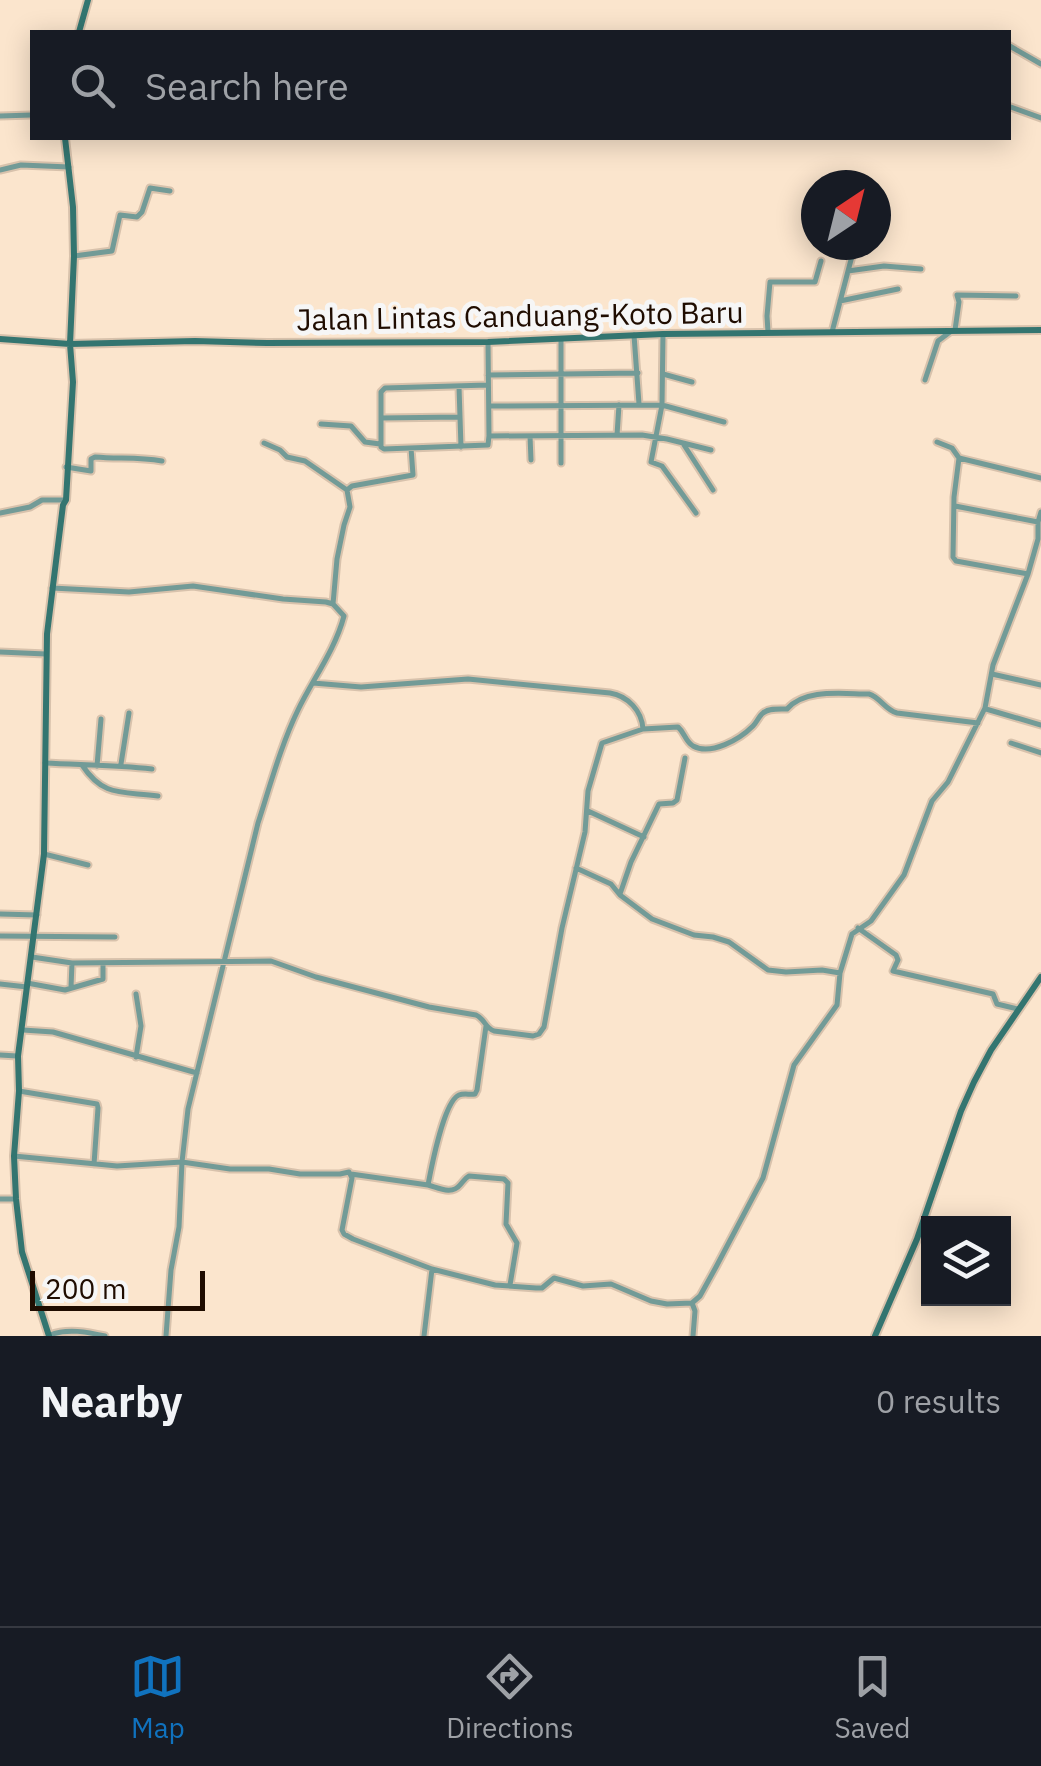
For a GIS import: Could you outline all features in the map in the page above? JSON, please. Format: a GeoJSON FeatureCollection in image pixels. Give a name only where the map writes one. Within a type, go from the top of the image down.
{"type":"FeatureCollection","features":[{"type":"Feature","properties":{"kind":"street"},"geometry":{"type":"LineString","coordinates":[[80,30],[88,0]]}},
{"type":"Feature","properties":{"kind":"street"},"geometry":{"type":"LineString","coordinates":[[1011,47],[1041,64]]}},
{"type":"Feature","properties":{"kind":"street"},"geometry":{"type":"LineString","coordinates":[[1011,107],[1041,118]]}},
{"type":"Feature","properties":{"kind":"street"},"geometry":{"type":"LineString","coordinates":[[0,116],[30,115]]}},
{"type":"Feature","properties":{"kind":"street"},"geometry":{"type":"LineString","coordinates":[[65,140],[74,256],[72,382],[66,500],[46,654],[44,854],[18,1056],[14,1156],[22,1252],[49,1335],[85,1331],[106,1336]]}},
{"type":"Feature","properties":{"kind":"street"},"geometry":{"type":"LineString","coordinates":[[0,170],[21,165],[69,166]]}},
{"type":"Feature","properties":{"kind":"street"},"geometry":{"type":"LineString","coordinates":[[74,256],[112,252],[120,216],[138,217],[150,188],[170,192]]}},
{"type":"Feature","properties":{"kind":"street"},"geometry":{"type":"LineString","coordinates":[[832,332],[851,260]]}},
{"type":"Feature","properties":{"kind":"street"},"geometry":{"type":"LineString","coordinates":[[768,332],[770,282],[815,282],[822,261]]}},
{"type":"Feature","properties":{"kind":"street"},"geometry":{"type":"LineString","coordinates":[[848,271],[884,266],[922,268]]}},
{"type":"Feature","properties":{"kind":"street"},"geometry":{"type":"LineString","coordinates":[[840,301],[898,289]]}},
{"type":"Feature","properties":{"kind":"street"},"geometry":{"type":"LineString","coordinates":[[925,380],[938,340],[954,330],[957,295],[1016,296]]}},
{"type":"Feature","properties":{"kind":"street","name":"Jalan Lintas Canduang-Koto Baru"},"geometry":{"type":"LineString","coordinates":[[0,340],[70,344],[488,342],[663,334],[1041,330]]}},
{"type":"Feature","properties":{"kind":"street"},"geometry":{"type":"LineString","coordinates":[[663,334],[662,405],[652,464],[662,466],[696,514]]}},
{"type":"Feature","properties":{"kind":"street"},"geometry":{"type":"LineString","coordinates":[[634,335],[639,404]]}},
{"type":"Feature","properties":{"kind":"street"},"geometry":{"type":"LineString","coordinates":[[561,463],[562,340]]}},
{"type":"Feature","properties":{"kind":"street"},"geometry":{"type":"LineString","coordinates":[[488,342],[489,444],[486,447],[384,449],[380,444],[381,392],[385,388],[488,385]]}},
{"type":"Feature","properties":{"kind":"street"},"geometry":{"type":"LineString","coordinates":[[488,375],[638,373]]}},
{"type":"Feature","properties":{"kind":"street"},"geometry":{"type":"LineString","coordinates":[[662,374],[692,382]]}},
{"type":"Feature","properties":{"kind":"street"},"geometry":{"type":"LineString","coordinates":[[458,388],[461,447]]}},
{"type":"Feature","properties":{"kind":"street"},"geometry":{"type":"LineString","coordinates":[[616,434],[618,405]]}},
{"type":"Feature","properties":{"kind":"street"},"geometry":{"type":"LineString","coordinates":[[488,406],[662,405],[724,422]]}},
{"type":"Feature","properties":{"kind":"street"},"geometry":{"type":"LineString","coordinates":[[381,418],[460,416]]}},
{"type":"Feature","properties":{"kind":"street"},"geometry":{"type":"LineString","coordinates":[[321,424],[352,426],[363,441],[380,444]]}},
{"type":"Feature","properties":{"kind":"street"},"geometry":{"type":"LineString","coordinates":[[489,436],[658,436],[711,450]]}},
{"type":"Feature","properties":{"kind":"street"},"geometry":{"type":"LineString","coordinates":[[530,436],[531,460]]}},
{"type":"Feature","properties":{"kind":"street"},"geometry":{"type":"LineString","coordinates":[[682,442],[714,490]]}},
{"type":"Feature","properties":{"kind":"street"},"geometry":{"type":"LineString","coordinates":[[937,442],[952,448],[959,458],[1041,478]]}},
{"type":"Feature","properties":{"kind":"street"},"geometry":{"type":"LineString","coordinates":[[264,443],[287,457],[310,463],[347,490],[350,507],[337,560],[333,604]]}},
{"type":"Feature","properties":{"kind":"street"},"geometry":{"type":"LineString","coordinates":[[347,490],[413,475],[412,448]]}},
{"type":"Feature","properties":{"kind":"street"},"geometry":{"type":"LineString","coordinates":[[66,468],[92,472],[91,460],[95,457],[162,460]]}},
{"type":"Feature","properties":{"kind":"street"},"geometry":{"type":"LineString","coordinates":[[959,458],[953,557],[956,562],[1028,574]]}},
{"type":"Feature","properties":{"kind":"street"},"geometry":{"type":"LineString","coordinates":[[0,513],[30,507],[42,500],[66,500]]}},
{"type":"Feature","properties":{"kind":"street"},"geometry":{"type":"LineString","coordinates":[[955,506],[1038,522]]}},
{"type":"Feature","properties":{"kind":"street"},"geometry":{"type":"LineString","coordinates":[[351,1174],[344,1234],[432,1269],[481,1282],[542,1288],[554,1278],[584,1286],[610,1284],[650,1301],[692,1303],[700,1296],[763,1178],[794,1065],[837,1004],[840,973],[850,938],[871,921],[904,876],[932,802],[948,782],[985,708],[993,666],[1038,539],[1041,512]]}},
{"type":"Feature","properties":{"kind":"street"},"geometry":{"type":"LineString","coordinates":[[52,588],[129,592],[193,586],[333,604],[344,616],[297,712],[263,807],[197,1073],[188,1110],[166,1336]]}},
{"type":"Feature","properties":{"kind":"street"},"geometry":{"type":"LineString","coordinates":[[0,652],[46,654]]}},
{"type":"Feature","properties":{"kind":"street"},"geometry":{"type":"LineString","coordinates":[[992,674],[1041,685]]}},
{"type":"Feature","properties":{"kind":"street"},"geometry":{"type":"LineString","coordinates":[[313,683],[361,687],[468,679],[610,693],[630,703],[643,722],[643,729]]}},
{"type":"Feature","properties":{"kind":"street"},"geometry":{"type":"LineString","coordinates":[[32,957],[72,963],[271,961],[316,977],[476,1016],[494,1031],[533,1036],[544,1027],[588,811],[588,790],[602,743],[643,729],[678,727],[695,747],[708,750],[733,741],[755,725],[763,713],[787,709],[793,702],[817,694],[869,694],[897,713],[978,723]]}},
{"type":"Feature","properties":{"kind":"street"},"geometry":{"type":"LineString","coordinates":[[985,708],[1041,725]]}},
{"type":"Feature","properties":{"kind":"street"},"geometry":{"type":"LineString","coordinates":[[120,765],[129,713]]}},
{"type":"Feature","properties":{"kind":"street"},"geometry":{"type":"LineString","coordinates":[[96,766],[100,719]]}},
{"type":"Feature","properties":{"kind":"street"},"geometry":{"type":"LineString","coordinates":[[1011,743],[1041,753]]}},
{"type":"Feature","properties":{"kind":"street"},"geometry":{"type":"LineString","coordinates":[[620,895],[659,804],[677,800],[685,758]]}},
{"type":"Feature","properties":{"kind":"street"},"geometry":{"type":"LineString","coordinates":[[44,763],[152,768]]}},
{"type":"Feature","properties":{"kind":"street"},"geometry":{"type":"LineString","coordinates":[[82,764],[101,787],[158,796]]}},
{"type":"Feature","properties":{"kind":"street"},"geometry":{"type":"LineString","coordinates":[[588,811],[644,837]]}},
{"type":"Feature","properties":{"kind":"street"},"geometry":{"type":"LineString","coordinates":[[44,854],[88,864]]}},
{"type":"Feature","properties":{"kind":"street"},"geometry":{"type":"LineString","coordinates":[[576,868],[604,880],[652,918],[694,935],[729,942],[768,970],[840,973]]}},
{"type":"Feature","properties":{"kind":"street"},"geometry":{"type":"LineString","coordinates":[[0,914],[37,916]]}},
{"type":"Feature","properties":{"kind":"street"},"geometry":{"type":"LineString","coordinates":[[858,928],[896,955],[893,970],[993,994],[997,1004],[1018,1009]]}},
{"type":"Feature","properties":{"kind":"street"},"geometry":{"type":"LineString","coordinates":[[0,936],[115,938]]}},
{"type":"Feature","properties":{"kind":"street"},"geometry":{"type":"LineString","coordinates":[[72,963],[72,987]]}},
{"type":"Feature","properties":{"kind":"street"},"geometry":{"type":"LineString","coordinates":[[0,984],[65,990],[104,979],[103,963]]}},
{"type":"Feature","properties":{"kind":"street"},"geometry":{"type":"LineString","coordinates":[[875,1336],[917,1239],[961,1111],[991,1050],[1041,976]]}},
{"type":"Feature","properties":{"kind":"street"},"geometry":{"type":"LineString","coordinates":[[136,994],[141,1026],[136,1057]]}},
{"type":"Feature","properties":{"kind":"street"},"geometry":{"type":"LineString","coordinates":[[428,1185],[441,1130],[454,1100],[477,1090],[486,1026]]}},
{"type":"Feature","properties":{"kind":"street"},"geometry":{"type":"LineString","coordinates":[[23,1030],[53,1032],[197,1073]]}},
{"type":"Feature","properties":{"kind":"street"},"geometry":{"type":"LineString","coordinates":[[0,1055],[18,1056]]}},
{"type":"Feature","properties":{"kind":"street"},"geometry":{"type":"LineString","coordinates":[[19,1090],[96,1104],[94,1164]]}},
{"type":"Feature","properties":{"kind":"street"},"geometry":{"type":"LineString","coordinates":[[14,1156],[117,1166],[182,1162],[300,1174],[348,1172],[451,1191],[468,1176],[504,1179],[508,1183],[506,1224],[517,1243],[510,1285]]}},
{"type":"Feature","properties":{"kind":"street"},"geometry":{"type":"LineString","coordinates":[[0,1199],[16,1199]]}},
{"type":"Feature","properties":{"kind":"street"},"geometry":{"type":"LineString","coordinates":[[424,1336],[432,1269]]}},
{"type":"Feature","properties":{"kind":"street"},"geometry":{"type":"LineString","coordinates":[[692,1303],[693,1336]]}}]}
